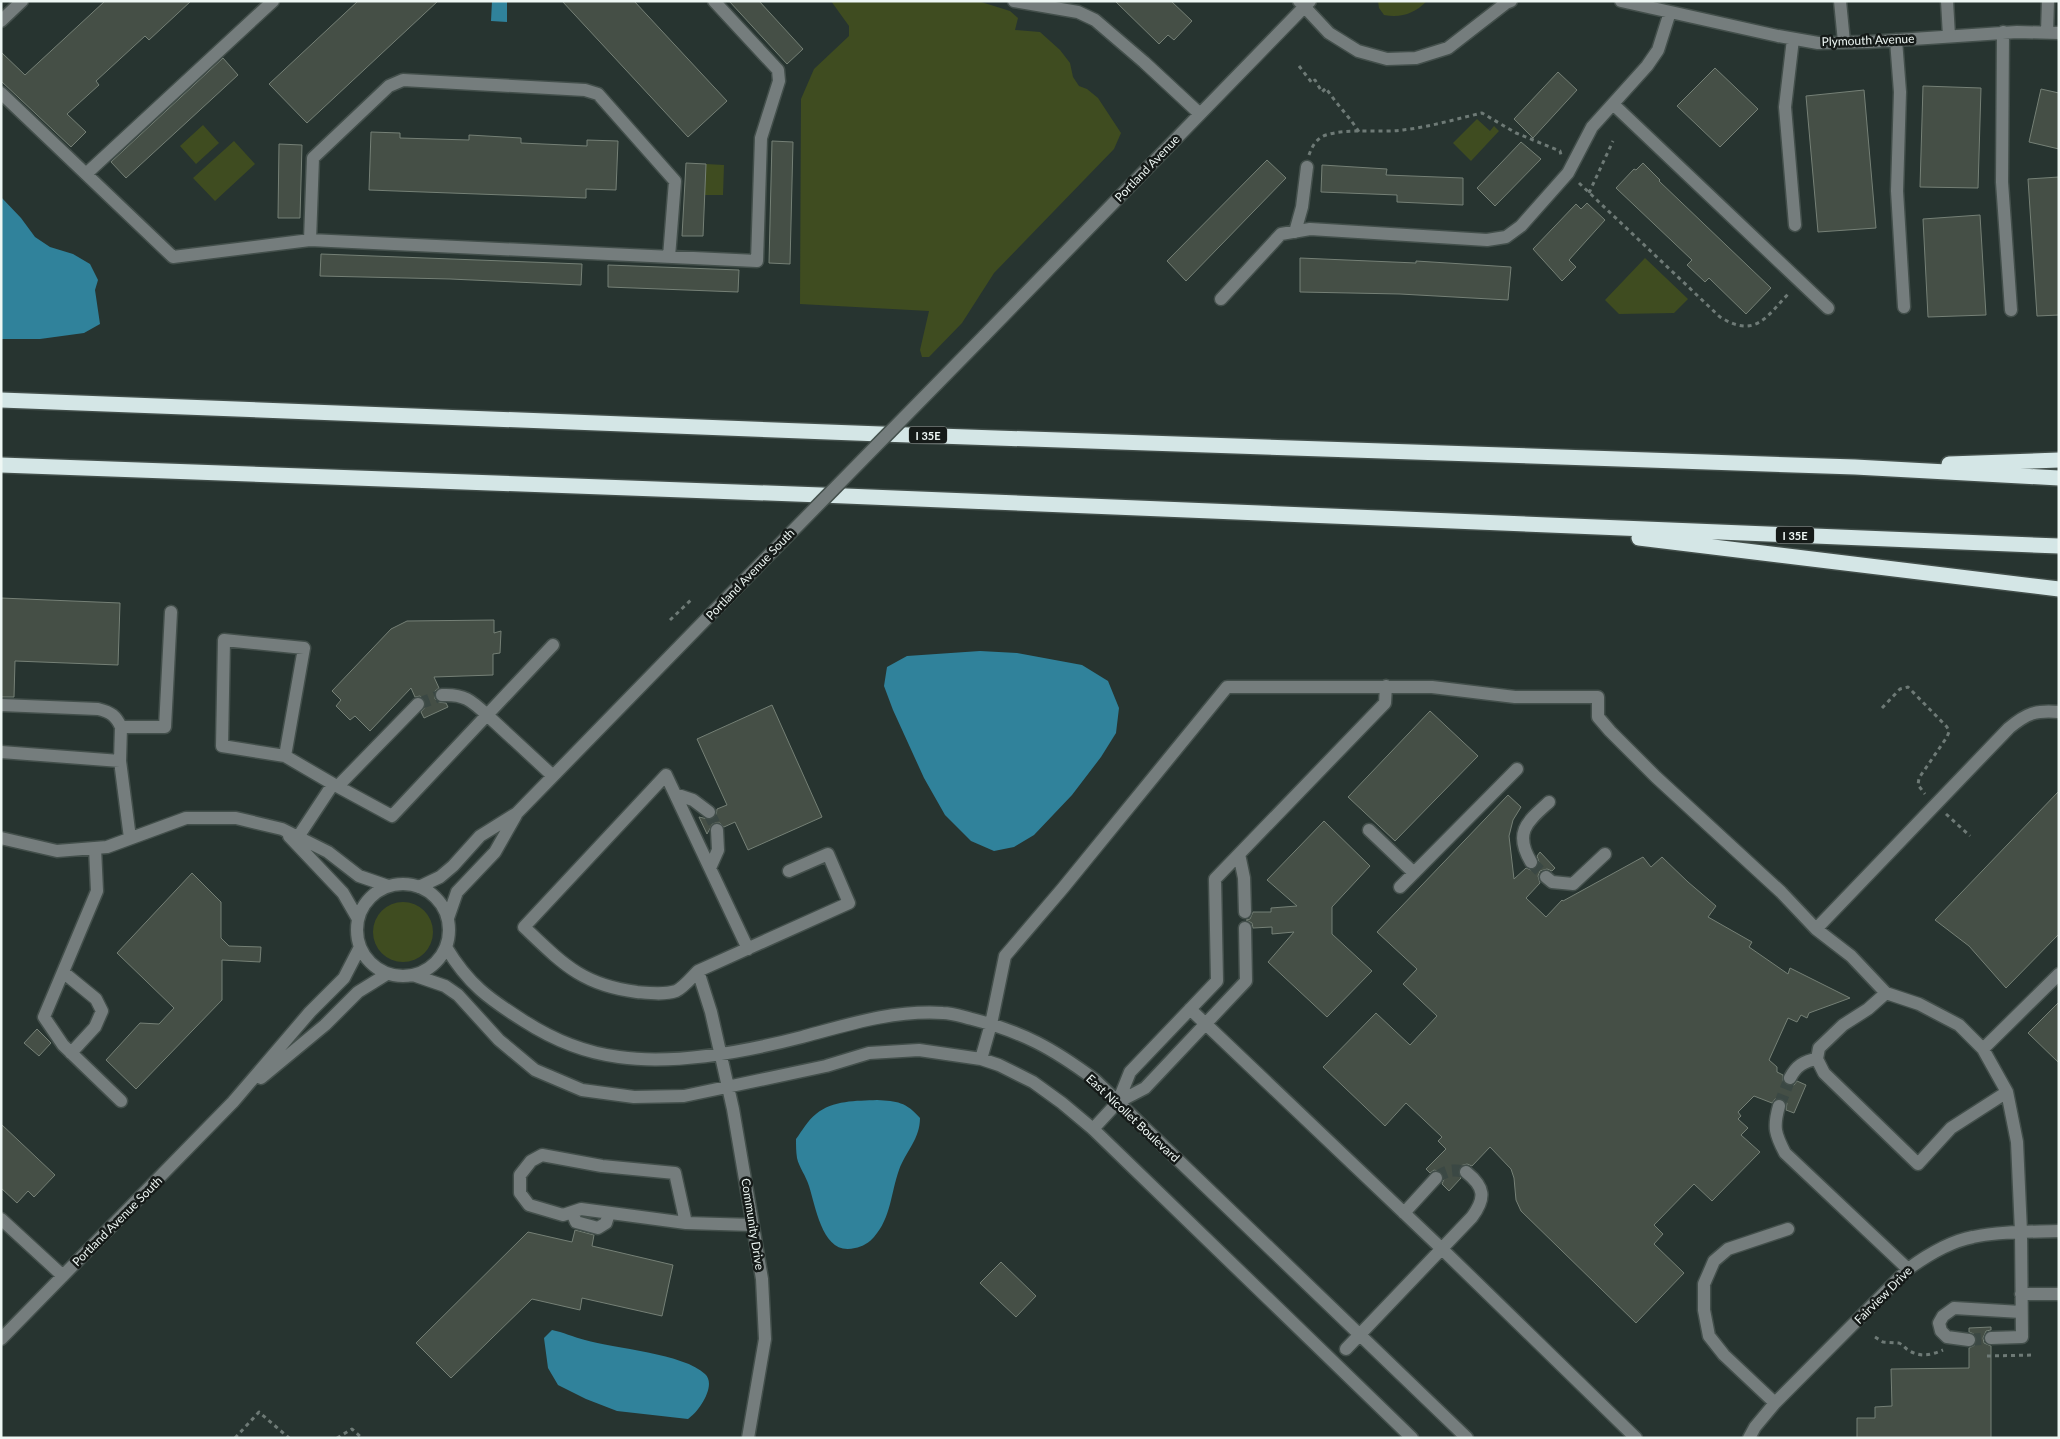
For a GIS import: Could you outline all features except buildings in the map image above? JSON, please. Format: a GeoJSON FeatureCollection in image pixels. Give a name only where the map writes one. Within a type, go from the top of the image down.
{"type":"FeatureCollection","features":[{"type":"Feature","properties":{"kind":"highway","name":"I 35E"},"geometry":{"type":"LineString","coordinates":[[1,400],[900,434],[1855,467],[2059,478]]}},
{"type":"Feature","properties":{"kind":"highway"},"geometry":{"type":"LineString","coordinates":[[1855,467],[2059,460]]}},
{"type":"Feature","properties":{"kind":"highway","name":"I 35E"},"geometry":{"type":"LineString","coordinates":[[1,465],[821,495],[2059,546]]}},
{"type":"Feature","properties":{"kind":"highway"},"geometry":{"type":"LineString","coordinates":[[1531,525],[2059,589]]}},
{"type":"Feature","properties":{"kind":"street"},"geometry":{"type":"LineString","coordinates":[[1,20],[22,1]]}},
{"type":"Feature","properties":{"kind":"street"},"geometry":{"type":"LineString","coordinates":[[86,174],[273,1]]}},
{"type":"Feature","properties":{"kind":"street"},"geometry":{"type":"LineString","coordinates":[[1,93],[173,257],[310,240],[757,261],[761,138],[779,81],[778,70],[714,1]]}},
{"type":"Feature","properties":{"kind":"street"},"geometry":{"type":"LineString","coordinates":[[1014,1],[1078,12],[1095,20],[1200,114]]}},
{"type":"Feature","properties":{"kind":"street"},"geometry":{"type":"LineString","coordinates":[[1304,3],[1329,33],[1358,51],[1387,59],[1416,58],[1448,48],[1511,1]]}},
{"type":"Feature","properties":{"kind":"street","name":"Plymouth Avenue"},"geometry":{"type":"LineString","coordinates":[[1620,1],[1818,43],[1896,40],[2003,32],[2053,32]]}},
{"type":"Feature","properties":{"kind":"street"},"geometry":{"type":"LineString","coordinates":[[1840,1],[1844,42]]}},
{"type":"Feature","properties":{"kind":"street"},"geometry":{"type":"LineString","coordinates":[[1947,1],[1949,36]]}},
{"type":"Feature","properties":{"kind":"street"},"geometry":{"type":"LineString","coordinates":[[2048,1],[2053,32]]}},
{"type":"Feature","properties":{"kind":"street","name":"Portland Avenue"},"geometry":{"type":"LineString","coordinates":[[984,336],[1200,114],[1304,3]]}},
{"type":"Feature","properties":{"kind":"street"},"geometry":{"type":"LineString","coordinates":[[1221,299],[1281,234],[1310,229],[1487,240],[1506,237],[1521,226],[1568,173],[1592,128],[1647,66],[1658,50],[1670,12]]}},
{"type":"Feature","properties":{"kind":"street"},"geometry":{"type":"LineString","coordinates":[[2003,32],[2002,182],[2011,310]]}},
{"type":"Feature","properties":{"kind":"street"},"geometry":{"type":"LineString","coordinates":[[1793,39],[1785,107],[1795,225]]}},
{"type":"Feature","properties":{"kind":"street"},"geometry":{"type":"LineString","coordinates":[[1896,40],[1900,92],[1897,191],[1904,306]]}},
{"type":"Feature","properties":{"kind":"street"},"geometry":{"type":"LineString","coordinates":[[310,240],[313,158],[389,86],[403,80],[585,90],[598,94],[674,181],[668,256]]}},
{"type":"Feature","properties":{"kind":"street"},"geometry":{"type":"LineString","coordinates":[[1613,104],[1828,308]]}},
{"type":"Feature","properties":{"kind":"street"},"geometry":{"type":"LineString","coordinates":[[1295,232],[1302,207],[1307,167]]}},
{"type":"Feature","properties":{"kind":"street","name":"Portland Avenue South"},"geometry":{"type":"LineString","coordinates":[[419,887],[440,877],[453,866],[480,836],[517,813],[984,336]]}},
{"type":"Feature","properties":{"kind":"street"},"geometry":{"type":"LineString","coordinates":[[122,727],[165,727],[171,612]]}},
{"type":"Feature","properties":{"kind":"street"},"geometry":{"type":"LineString","coordinates":[[285,756],[304,648],[224,640],[222,746],[285,756],[392,816],[553,645]]}},
{"type":"Feature","properties":{"kind":"street"},"geometry":{"type":"LineString","coordinates":[[1118,1102],[1130,1072],[1218,981],[1215,879],[1385,703],[1386,686]]}},
{"type":"Feature","properties":{"kind":"street"},"geometry":{"type":"LineString","coordinates":[[981,1059],[991,1024],[1005,956],[1227,687],[1432,687],[1515,697],[1598,697],[1598,717],[1610,731],[1663,784],[1781,892],[1816,929],[1851,956],[1886,994],[1919,1004],[1959,1025],[1983,1049],[2006,1092],[2017,1142],[2021,1232],[2022,1337],[1991,1338]]}},
{"type":"Feature","properties":{"kind":"street"},"geometry":{"type":"LineString","coordinates":[[442,695],[457,695],[470,700],[553,776]]}},
{"type":"Feature","properties":{"kind":"street"},"geometry":{"type":"LineString","coordinates":[[298,837],[335,785],[418,704]]}},
{"type":"Feature","properties":{"kind":"street"},"geometry":{"type":"LineString","coordinates":[[1,705],[98,709],[107,711],[116,717],[122,727],[120,761],[130,838]]}},
{"type":"Feature","properties":{"kind":"street"},"geometry":{"type":"LineString","coordinates":[[1816,929],[2009,728],[2031,712],[2059,712]]}},
{"type":"Feature","properties":{"kind":"street"},"geometry":{"type":"LineString","coordinates":[[1,752],[120,761]]}},
{"type":"Feature","properties":{"kind":"street"},"geometry":{"type":"LineString","coordinates":[[1400,887],[1517,769]]}},
{"type":"Feature","properties":{"kind":"street"},"geometry":{"type":"LineString","coordinates":[[748,949],[666,775],[524,927],[564,966],[587,979],[620,990],[654,994],[676,991],[698,971],[748,949],[849,902],[828,854],[789,871]]}},
{"type":"Feature","properties":{"kind":"street"},"geometry":{"type":"LineString","coordinates":[[675,794],[693,800],[709,812]]}},
{"type":"Feature","properties":{"kind":"street"},"geometry":{"type":"LineString","coordinates":[[1531,862],[1525,853],[1524,832],[1528,821],[1550,802]]}},
{"type":"Feature","properties":{"kind":"street","name":"Portland Avenue South"},"geometry":{"type":"LineString","coordinates":[[448,918],[458,892],[495,852],[517,813]]}},
{"type":"Feature","properties":{"kind":"street"},"geometry":{"type":"LineString","coordinates":[[1,838],[57,851],[95,848],[107,846],[186,818],[236,818],[282,829],[328,852],[359,876],[388,886]]}},
{"type":"Feature","properties":{"kind":"street"},"geometry":{"type":"LineString","coordinates":[[282,829],[343,892],[358,919]]}},
{"type":"Feature","properties":{"kind":"street"},"geometry":{"type":"LineString","coordinates":[[710,868],[718,850],[717,830]]}},
{"type":"Feature","properties":{"kind":"street"},"geometry":{"type":"LineString","coordinates":[[1369,830],[1414,873]]}},
{"type":"Feature","properties":{"kind":"street"},"geometry":{"type":"LineString","coordinates":[[95,848],[97,891],[44,1017],[63,1046],[121,1101]]}},
{"type":"Feature","properties":{"kind":"street"},"geometry":{"type":"LineString","coordinates":[[1238,854],[1244,878],[1245,912]]}},
{"type":"Feature","properties":{"kind":"street"},"geometry":{"type":"LineString","coordinates":[[1546,877],[1552,882],[1573,884],[1605,854]]}},
{"type":"Feature","properties":{"kind":"street"},"geometry":{"type":"LineString","coordinates":[[408,884],[419,887],[437,899],[444,908],[448,918],[449,933],[446,947],[439,960],[427,970],[414,976],[400,977],[387,974],[375,967],[366,958],[360,947],[357,938],[358,919],[369,899],[378,891],[388,886],[408,884]]}},
{"type":"Feature","properties":{"kind":"street"},"geometry":{"type":"LineString","coordinates":[[1093,1129],[1118,1102],[1145,1088],[1246,981],[1245,928]]}},
{"type":"Feature","properties":{"kind":"street","name":"Portland Avenue South"},"geometry":{"type":"LineString","coordinates":[[1,1339],[233,1102],[310,1012],[344,978],[360,947]]}},
{"type":"Feature","properties":{"kind":"street","name":"East Nicollet Boulevard"},"geometry":{"type":"LineString","coordinates":[[446,947],[471,983],[493,1001],[534,1028],[575,1046],[619,1057],[665,1059],[721,1054],[798,1038],[885,1015],[944,1012],[1024,1035],[1059,1053],[1094,1079],[1467,1438]]}},
{"type":"Feature","properties":{"kind":"street","name":"Community Drive"},"geometry":{"type":"LineString","coordinates":[[698,971],[711,1012],[728,1087],[762,1279],[765,1340],[748,1438]]}},
{"type":"Feature","properties":{"kind":"street"},"geometry":{"type":"LineString","coordinates":[[63,972],[96,999],[102,1011],[96,1027],[71,1053]]}},
{"type":"Feature","properties":{"kind":"street","name":"Portland Avenue South"},"geometry":{"type":"LineString","coordinates":[[233,1102],[325,1025],[358,992],[387,974]]}},
{"type":"Feature","properties":{"kind":"street"},"geometry":{"type":"LineString","coordinates":[[1983,1049],[2059,974]]}},
{"type":"Feature","properties":{"kind":"street"},"geometry":{"type":"LineString","coordinates":[[414,976],[445,986],[458,995],[498,1040],[535,1070],[582,1090],[634,1097],[684,1096],[826,1066],[869,1054],[919,1050],[981,1059],[999,1065],[1034,1082],[1093,1129],[1412,1438]]}},
{"type":"Feature","properties":{"kind":"street"},"geometry":{"type":"LineString","coordinates":[[1886,994],[1837,1031],[1819,1048],[1817,1059],[1824,1074],[1918,1164],[1951,1128],[2006,1092]]}},
{"type":"Feature","properties":{"kind":"street"},"geometry":{"type":"LineString","coordinates":[[1190,1009],[1442,1249],[1636,1438]]}},
{"type":"Feature","properties":{"kind":"street"},"geometry":{"type":"LineString","coordinates":[[1790,1078],[1794,1070],[1805,1061],[1817,1059]]}},
{"type":"Feature","properties":{"kind":"street"},"geometry":{"type":"LineString","coordinates":[[1779,1106],[1775,1120],[1776,1135],[1785,1152],[1908,1269]]}},
{"type":"Feature","properties":{"kind":"street"},"geometry":{"type":"LineString","coordinates":[[686,1223],[674,1173],[602,1166],[542,1155],[531,1161],[520,1175],[520,1193],[529,1205],[563,1215],[581,1209],[686,1223],[753,1225]]}},
{"type":"Feature","properties":{"kind":"street"},"geometry":{"type":"LineString","coordinates":[[1346,1349],[1472,1218],[1479,1208],[1482,1197],[1481,1188],[1475,1179],[1466,1172]]}},
{"type":"Feature","properties":{"kind":"street"},"geometry":{"type":"LineString","coordinates":[[1404,1213],[1436,1178]]}},
{"type":"Feature","properties":{"kind":"street"},"geometry":{"type":"LineString","coordinates":[[1,1219],[63,1276]]}},
{"type":"Feature","properties":{"kind":"street"},"geometry":{"type":"LineString","coordinates":[[1776,1403],[1724,1355],[1709,1336],[1704,1310],[1704,1284],[1714,1261],[1728,1249],[1788,1229]]}},
{"type":"Feature","properties":{"kind":"street","name":"Fairview Drive"},"geometry":{"type":"LineString","coordinates":[[1749,1438],[1755,1427],[1776,1403],[1908,1269],[1925,1256],[1973,1237],[2021,1232],[2059,1231]]}},
{"type":"Feature","properties":{"kind":"street"},"geometry":{"type":"LineString","coordinates":[[2021,1294],[2059,1294]]}},
{"type":"Feature","properties":{"kind":"street"},"geometry":{"type":"LineString","coordinates":[[1969,1340],[1947,1337],[1941,1331],[1939,1322],[1943,1316],[1954,1308],[2021,1312]]}},
{"type":"Feature","properties":{"kind":"path"},"geometry":{"type":"LineString","coordinates":[[1299,66],[1312,83],[1315,80],[1322,92],[1326,88],[1334,102],[1351,120],[1359,132]]}},
{"type":"Feature","properties":{"kind":"path"},"geometry":{"type":"LineString","coordinates":[[1307,167],[1311,147],[1326,135],[1403,130],[1482,113],[1516,133],[1560,151],[1568,173],[1720,317],[1732,325],[1746,328],[1758,324],[1800,281]]}},
{"type":"Feature","properties":{"kind":"path"},"geometry":{"type":"LineString","coordinates":[[1589,193],[1613,141]]}},
{"type":"Feature","properties":{"kind":"path"},"geometry":{"type":"LineString","coordinates":[[670,620],[691,600]]}},
{"type":"Feature","properties":{"kind":"path"},"geometry":{"type":"LineString","coordinates":[[1882,708],[1900,689],[1908,687],[1947,727],[1949,732],[1947,737],[1919,778],[1918,785],[1970,836]]}},
{"type":"Feature","properties":{"kind":"path"},"geometry":{"type":"LineString","coordinates":[[1875,1337],[1883,1342],[1899,1343],[1906,1349],[1923,1355],[1935,1355],[1944,1350],[1952,1351]]}},
{"type":"Feature","properties":{"kind":"path"},"geometry":{"type":"LineString","coordinates":[[1987,1356],[2033,1355]]}},
{"type":"Feature","properties":{"kind":"path"},"geometry":{"type":"LineString","coordinates":[[235,1438],[259,1412],[289,1438]]}},
{"type":"Feature","properties":{"kind":"path"},"geometry":{"type":"LineString","coordinates":[[337,1438],[352,1429],[362,1438]]}},
{"type":"Feature","properties":{"kind":"green space"},"geometry":{"type":"Polygon","coordinates":[[[831,1],[978,1],[1010,11],[1018,18],[1015,30],[1040,32],[1060,50],[1070,63],[1073,77],[1079,86],[1087,89],[1098,98],[1121,133],[1114,149],[994,273],[962,323],[929,357],[922,357],[920,350],[929,311],[800,304],[801,99],[814,69],[849,36],[849,26],[831,1]]]}},
{"type":"Feature","properties":{"kind":"green space"},"geometry":{"type":"Polygon","coordinates":[[[1378,1],[1427,1],[1412,12],[1396,16],[1384,15],[1379,8],[1378,1]]]}},
{"type":"Feature","properties":{"kind":"green space"},"geometry":{"type":"Polygon","coordinates":[[[1477,119],[1490,131],[1494,126],[1499,131],[1471,161],[1453,143],[1477,119]]]}},
{"type":"Feature","properties":{"kind":"green space"},"geometry":{"type":"Polygon","coordinates":[[[203,125],[219,143],[196,164],[180,146],[203,125]]]}},
{"type":"Feature","properties":{"kind":"green space"},"geometry":{"type":"Polygon","coordinates":[[[234,141],[255,164],[215,201],[193,178],[234,141]]]}},
{"type":"Feature","properties":{"kind":"green space"},"geometry":{"type":"Polygon","coordinates":[[[706,164],[724,165],[723,195],[704,195],[706,164]]]}},
{"type":"Feature","properties":{"kind":"green space"},"geometry":{"type":"Polygon","coordinates":[[[1645,258],[1688,299],[1674,313],[1619,314],[1605,300],[1645,258]]]}},
{"type":"Feature","properties":{"kind":"green space"},"geometry":{"type":"Polygon","coordinates":[[[397,902],[409,902],[420,907],[428,915],[433,926],[431,944],[420,957],[409,962],[397,962],[386,957],[378,949],[373,938],[373,926],[378,915],[386,907],[397,902]]]}},
{"type":"Feature","properties":{"kind":"water"},"geometry":{"type":"Polygon","coordinates":[[[492,1],[507,1],[507,22],[491,21],[492,1]]]}},
{"type":"Feature","properties":{"kind":"water"},"geometry":{"type":"Polygon","coordinates":[[[1,197],[21,218],[35,237],[50,247],[73,254],[90,264],[98,280],[95,290],[100,324],[84,333],[40,339],[1,339],[1,197]]]}},
{"type":"Feature","properties":{"kind":"water"},"geometry":{"type":"Polygon","coordinates":[[[980,651],[1017,653],[1082,665],[1108,681],[1119,708],[1116,733],[1101,757],[1072,795],[1034,835],[1014,847],[994,851],[971,841],[945,815],[924,778],[884,686],[887,667],[907,656],[980,651]]]}},
{"type":"Feature","properties":{"kind":"water"},"geometry":{"type":"Polygon","coordinates":[[[877,1100],[901,1103],[910,1109],[920,1118],[918,1132],[899,1170],[887,1213],[880,1230],[866,1244],[844,1249],[835,1245],[828,1238],[818,1218],[808,1182],[798,1161],[796,1139],[810,1119],[823,1109],[845,1102],[877,1100]]]}},
{"type":"Feature","properties":{"kind":"water"},"geometry":{"type":"Polygon","coordinates":[[[552,1330],[597,1343],[682,1361],[705,1374],[708,1379],[708,1391],[697,1411],[688,1419],[617,1411],[586,1399],[558,1385],[548,1368],[544,1338],[552,1330]]]}},
{"type":"Feature","properties":{"kind":"tunnel"},"geometry":{"type":"LineString","coordinates":[[418,704],[442,695]]}},
{"type":"Feature","properties":{"kind":"tunnel"},"geometry":{"type":"LineString","coordinates":[[709,812],[717,830]]}},
{"type":"Feature","properties":{"kind":"tunnel"},"geometry":{"type":"LineString","coordinates":[[1531,862],[1546,877]]}},
{"type":"Feature","properties":{"kind":"tunnel"},"geometry":{"type":"LineString","coordinates":[[1779,1106],[1790,1078]]}},
{"type":"Feature","properties":{"kind":"tunnel"},"geometry":{"type":"LineString","coordinates":[[1436,1178],[1450,1171],[1466,1172]]}},
{"type":"Feature","properties":{"kind":"tunnel"},"geometry":{"type":"LineString","coordinates":[[1969,1340],[1991,1338]]}}]}
